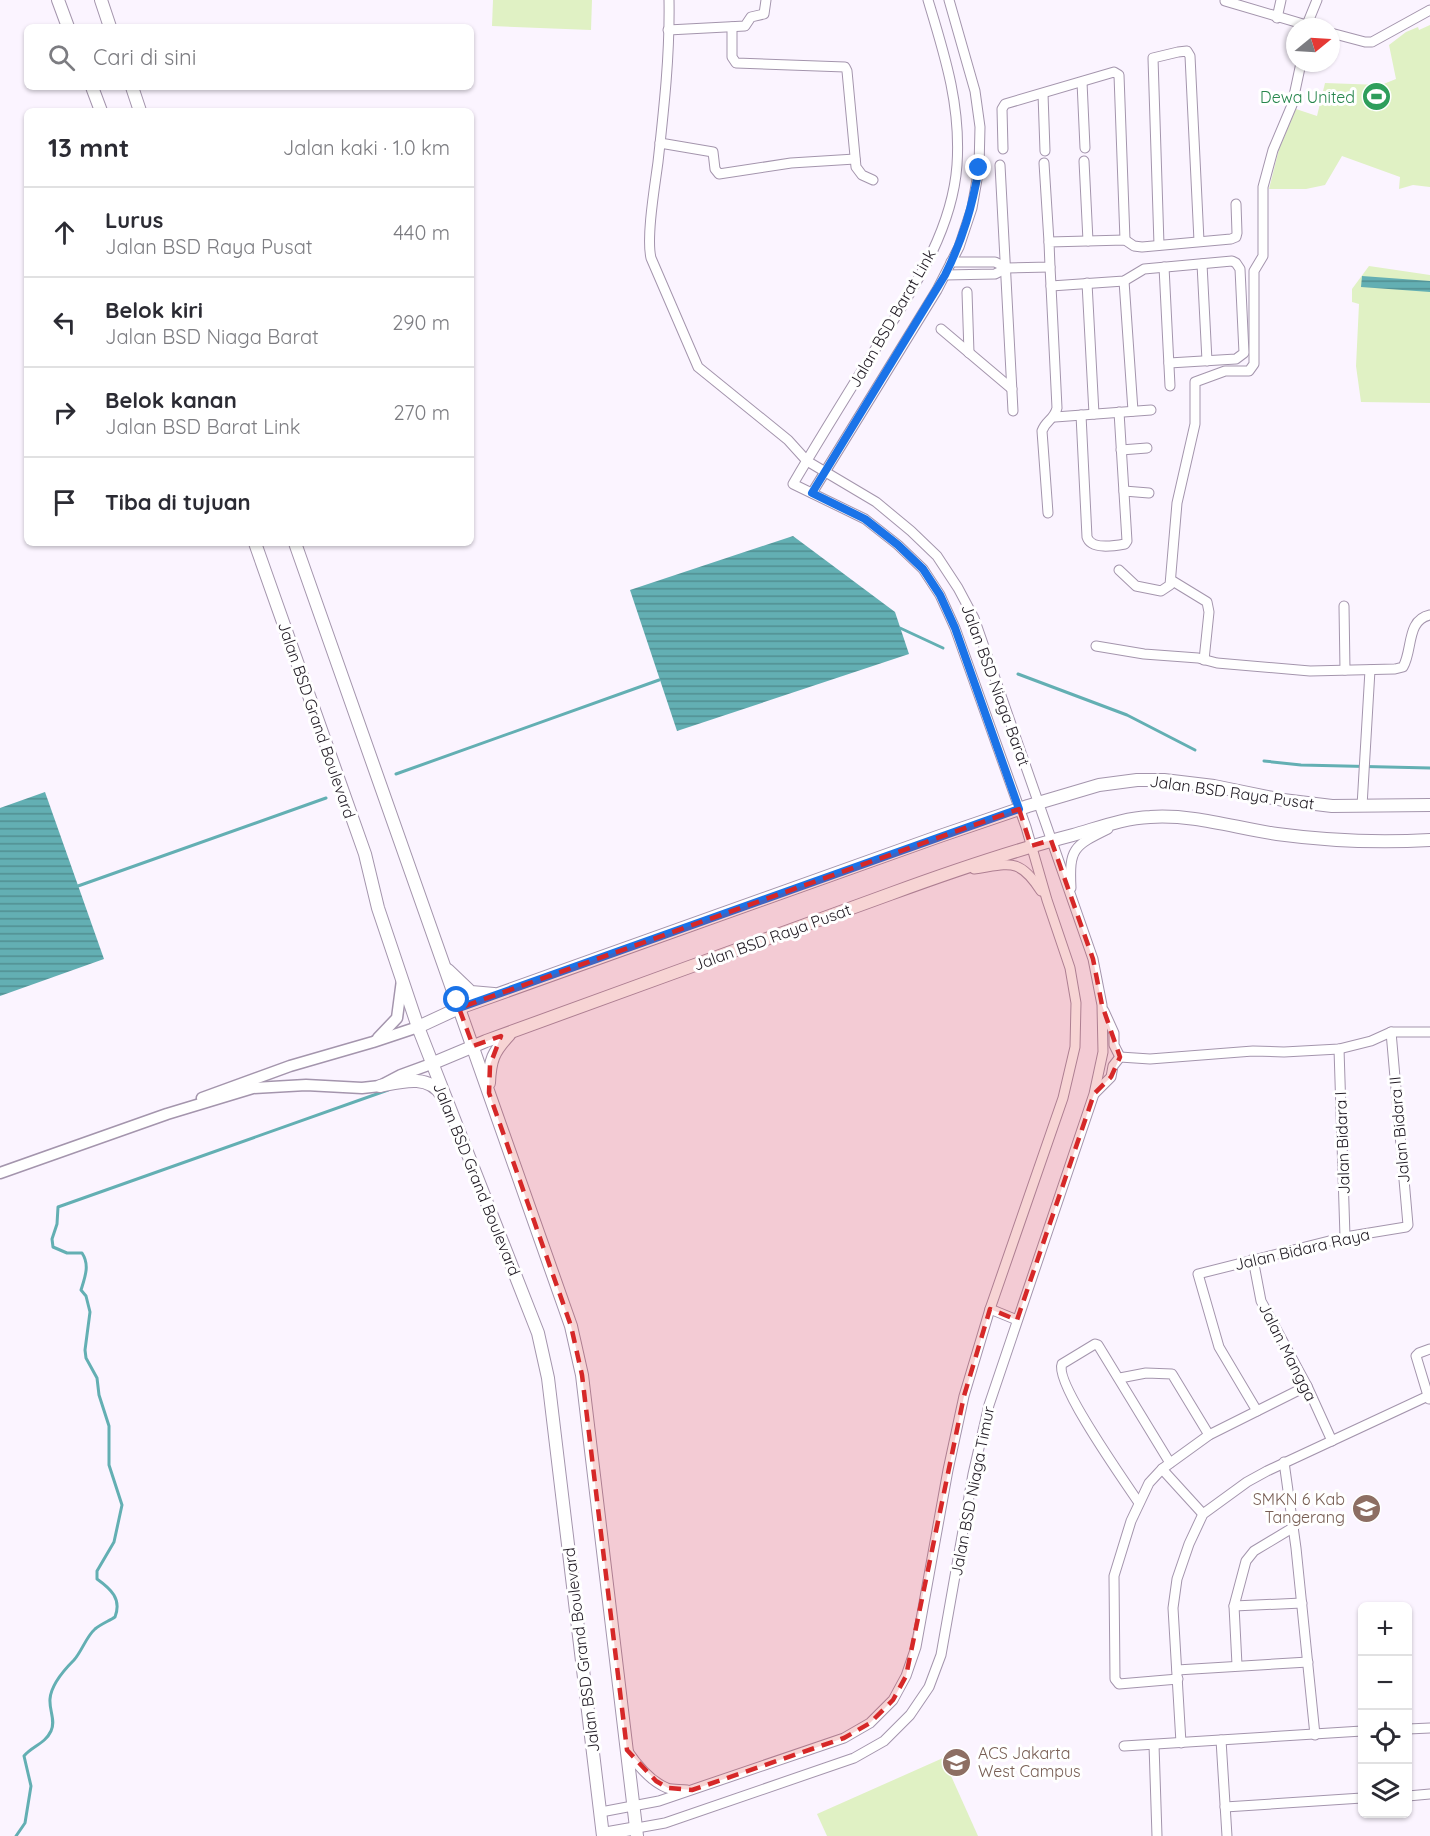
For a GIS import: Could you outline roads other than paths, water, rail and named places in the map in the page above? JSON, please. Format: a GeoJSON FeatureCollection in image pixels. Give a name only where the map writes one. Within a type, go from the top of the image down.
{"type":"FeatureCollection","features":[{"type":"Feature","properties":{"kind":"main road"},"geometry":{"type":"LineString","coordinates":[[58,0],[67,24]]}},
{"type":"Feature","properties":{"kind":"main road"},"geometry":{"type":"LineString","coordinates":[[101,0],[109,24]]}},
{"type":"Feature","properties":{"kind":"main road"},"geometry":{"type":"LineString","coordinates":[[93,90],[100,108]]}},
{"type":"Feature","properties":{"kind":"main road"},"geometry":{"type":"LineString","coordinates":[[133,90],[139,108]]}},
{"type":"Feature","properties":{"kind":"main road","name":"Jalan BSD Grand Boulevard"},"geometry":{"type":"LineString","coordinates":[[256,546],[365,854],[378,908],[431,1064],[538,1333],[548,1378],[603,1835]]}},
{"type":"Feature","properties":{"kind":"main road","name":"Jalan BSD Grand Boulevard"},"geometry":{"type":"LineString","coordinates":[[295,546],[571,1326],[582,1375],[637,1832]]}},
{"type":"Feature","properties":{"kind":"main road","name":"Jalan BSD Raya Pusat"},"geometry":{"type":"LineString","coordinates":[[418,1027],[459,1008],[498,994],[1019,809],[1099,785],[1155,780],[1214,786],[1283,800],[1332,806],[1430,805]]}},
{"type":"Feature","properties":{"kind":"main road","name":"Jalan BSD Raya Pusat"},"geometry":{"type":"LineString","coordinates":[[431,1064],[473,1046],[950,872],[1031,846],[1124,821],[1149,817],[1176,817],[1326,840],[1388,842],[1430,840]]}},
{"type":"Feature","properties":{"kind":"main road"},"geometry":{"type":"LineString","coordinates":[[445,967],[471,992],[498,994]]}},
{"type":"Feature","properties":{"kind":"main road"},"geometry":{"type":"LineString","coordinates":[[489,1093],[489,1065],[497,1048],[512,1032]]}},
{"type":"Feature","properties":{"kind":"main road"},"geometry":{"type":"LineString","coordinates":[[380,1086],[413,1079],[428,1083],[439,1090],[450,1110]]}},
{"type":"Feature","properties":{"kind":"main road"},"geometry":{"type":"LineString","coordinates":[[603,1835],[637,1832]]}},
{"type":"Feature","properties":{"kind":"street","name":"Jalan BSD Niaga Barat"},"geometry":{"type":"LineString","coordinates":[[669,0],[667,81],[649,251],[698,367],[788,440],[807,461],[876,502],[937,556],[974,618],[1052,840]]}},
{"type":"Feature","properties":{"kind":"street"},"geometry":{"type":"LineString","coordinates":[[668,30],[745,26],[752,18],[764,14],[766,0]]}},
{"type":"Feature","properties":{"kind":"street","name":"Jalan BSD Barat Link"},"geometry":{"type":"LineString","coordinates":[[793,484],[917,282],[938,239],[950,204],[957,167],[957,123],[949,68],[928,0]]}},
{"type":"Feature","properties":{"kind":"street","name":"Jalan BSD Barat Link"},"geometry":{"type":"LineString","coordinates":[[812,493],[945,275],[959,247],[972,208],[979,168],[980,127],[975,91],[949,0]]}},
{"type":"Feature","properties":{"kind":"street"},"geometry":{"type":"LineString","coordinates":[[1277,18],[1281,0]]}},
{"type":"Feature","properties":{"kind":"street"},"geometry":{"type":"LineString","coordinates":[[1311,18],[1317,0]]}},
{"type":"Feature","properties":{"kind":"street"},"geometry":{"type":"LineString","coordinates":[[1225,1],[1286,20]]}},
{"type":"Feature","properties":{"kind":"street"},"geometry":{"type":"LineString","coordinates":[[1340,35],[1372,42],[1430,10]]}},
{"type":"Feature","properties":{"kind":"street"},"geometry":{"type":"LineString","coordinates":[[934,19],[953,12]]}},
{"type":"Feature","properties":{"kind":"street"},"geometry":{"type":"LineString","coordinates":[[732,27],[732,57],[736,63],[845,67],[856,167],[862,175],[873,180]]}},
{"type":"Feature","properties":{"kind":"street"},"geometry":{"type":"LineString","coordinates":[[1159,245],[1153,58],[1187,51],[1190,56],[1199,241]]}},
{"type":"Feature","properties":{"kind":"street"},"geometry":{"type":"LineString","coordinates":[[1003,149],[1002,109],[1005,105],[1114,72],[1119,75],[1125,240]]}},
{"type":"Feature","properties":{"kind":"street"},"geometry":{"type":"LineString","coordinates":[[1119,570],[1130,583],[1146,589],[1164,590],[1170,585],[1177,503],[1195,424],[1195,382],[1226,371],[1249,371],[1254,364],[1254,271],[1263,256],[1263,187],[1273,150],[1292,105],[1299,72]]}},
{"type":"Feature","properties":{"kind":"street"},"geometry":{"type":"LineString","coordinates":[[1082,82],[1085,148]]}},
{"type":"Feature","properties":{"kind":"street"},"geometry":{"type":"LineString","coordinates":[[1043,94],[1045,152]]}},
{"type":"Feature","properties":{"kind":"street"},"geometry":{"type":"LineString","coordinates":[[660,143],[713,152],[715,169],[719,174],[791,163],[855,159]]}},
{"type":"Feature","properties":{"kind":"street"},"geometry":{"type":"LineString","coordinates":[[1084,161],[1088,241]]}},
{"type":"Feature","properties":{"kind":"street"},"geometry":{"type":"LineString","coordinates":[[1044,163],[1057,408],[1055,417]]}},
{"type":"Feature","properties":{"kind":"street"},"geometry":{"type":"LineString","coordinates":[[1000,165],[1014,411]]}},
{"type":"Feature","properties":{"kind":"street"},"geometry":{"type":"LineString","coordinates":[[1049,242],[1125,240],[1134,246],[1231,239],[1238,233],[1236,204]]}},
{"type":"Feature","properties":{"kind":"street"},"geometry":{"type":"LineString","coordinates":[[1051,286],[1124,281],[1144,269],[1232,261],[1236,263],[1240,269],[1244,353],[1236,359],[1169,363]]}},
{"type":"Feature","properties":{"kind":"street"},"geometry":{"type":"LineString","coordinates":[[951,262],[995,262],[1007,268]]}},
{"type":"Feature","properties":{"kind":"street"},"geometry":{"type":"LineString","coordinates":[[1202,264],[1207,361]]}},
{"type":"Feature","properties":{"kind":"street"},"geometry":{"type":"LineString","coordinates":[[945,275],[995,274],[1007,268],[1050,267]]}},
{"type":"Feature","properties":{"kind":"street"},"geometry":{"type":"LineString","coordinates":[[1164,267],[1170,386]]}},
{"type":"Feature","properties":{"kind":"street"},"geometry":{"type":"LineString","coordinates":[[1124,281],[1133,411]]}},
{"type":"Feature","properties":{"kind":"street"},"geometry":{"type":"LineString","coordinates":[[1087,283],[1094,414]]}},
{"type":"Feature","properties":{"kind":"street"},"geometry":{"type":"LineString","coordinates":[[967,292],[969,353]]}},
{"type":"Feature","properties":{"kind":"street"},"geometry":{"type":"LineString","coordinates":[[941,329],[1012,389]]}},
{"type":"Feature","properties":{"kind":"street"},"geometry":{"type":"LineString","coordinates":[[1048,513],[1042,431],[1045,425],[1055,417],[1151,410]]}},
{"type":"Feature","properties":{"kind":"street"},"geometry":{"type":"LineString","coordinates":[[1081,415],[1089,543],[1094,546],[1125,544],[1127,541],[1119,412]]}},
{"type":"Feature","properties":{"kind":"street"},"geometry":{"type":"LineString","coordinates":[[1121,450],[1147,448]]}},
{"type":"Feature","properties":{"kind":"street","name":"Jalan BSD Niaga Barat"},"geometry":{"type":"LineString","coordinates":[[793,484],[865,519],[898,545],[929,578],[940,595],[955,628],[1031,846]]}},
{"type":"Feature","properties":{"kind":"street"},"geometry":{"type":"LineString","coordinates":[[1124,491],[1149,493]]}},
{"type":"Feature","properties":{"kind":"street"},"geometry":{"type":"LineString","coordinates":[[1171,580],[1207,603],[1209,612],[1204,660]]}},
{"type":"Feature","properties":{"kind":"street"},"geometry":{"type":"LineString","coordinates":[[1344,606],[1345,670]]}},
{"type":"Feature","properties":{"kind":"street"},"geometry":{"type":"LineString","coordinates":[[1096,646],[1217,663],[1310,670],[1395,669],[1403,667],[1407,660],[1416,622],[1430,615]]}},
{"type":"Feature","properties":{"kind":"street"},"geometry":{"type":"LineString","coordinates":[[1362,806],[1370,670]]}},
{"type":"Feature","properties":{"kind":"street"},"geometry":{"type":"LineString","coordinates":[[1072,899],[1070,863],[1074,851],[1084,840],[1124,821]]}},
{"type":"Feature","properties":{"kind":"street","name":"Jalan BSD Niaga Timur"},"geometry":{"type":"LineString","coordinates":[[637,1832],[854,1758],[884,1741],[910,1715],[929,1687],[941,1655],[975,1463],[989,1405],[1094,1094],[1103,1052],[1102,1005],[1093,959],[1052,840]]}},
{"type":"Feature","properties":{"kind":"street","name":"Jalan BSD Niaga Timur"},"geometry":{"type":"LineString","coordinates":[[601,1812],[659,1802],[844,1737],[870,1723],[893,1700],[906,1676],[916,1647],[952,1449],[964,1396],[990,1309],[1063,1098],[1076,1047],[1076,1003],[1070,968],[1031,846]]}},
{"type":"Feature","properties":{"kind":"street"},"geometry":{"type":"LineString","coordinates":[[950,872],[1010,864],[1022,868],[1031,876],[1047,900]]}},
{"type":"Feature","properties":{"kind":"street"},"geometry":{"type":"LineString","coordinates":[[373,1042],[397,1018],[402,980]]}},
{"type":"Feature","properties":{"kind":"street"},"geometry":{"type":"LineString","coordinates":[[1102,1005],[1114,1033],[1114,1045],[1120,1057]]}},
{"type":"Feature","properties":{"kind":"street"},"geometry":{"type":"LineString","coordinates":[[167,1114],[188,1103],[290,1066],[418,1027]]}},
{"type":"Feature","properties":{"kind":"street"},"geometry":{"type":"LineString","coordinates":[[1120,1057],[1150,1059],[1253,1051],[1339,1049],[1371,1041],[1390,1032],[1430,1032]]}},
{"type":"Feature","properties":{"kind":"street","name":"Jalan Bidara II"},"geometry":{"type":"LineString","coordinates":[[1390,1032],[1408,1222],[1406,1227]]}},
{"type":"Feature","properties":{"kind":"street","name":"Jalan Bidara I"},"geometry":{"type":"LineString","coordinates":[[1339,1049],[1346,1238]]}},
{"type":"Feature","properties":{"kind":"street"},"geometry":{"type":"LineString","coordinates":[[1094,1094],[1111,1077],[1113,1066],[1120,1057]]}},
{"type":"Feature","properties":{"kind":"street"},"geometry":{"type":"LineString","coordinates":[[0,1173],[167,1114],[253,1088],[306,1085],[362,1088],[380,1086],[431,1064]]}},
{"type":"Feature","properties":{"kind":"street","name":"Jalan Bidara Raya"},"geometry":{"type":"LineString","coordinates":[[1257,1411],[1214,1337],[1198,1274],[1253,1259],[1406,1227]]}},
{"type":"Feature","properties":{"kind":"street","name":"Jalan Mangga"},"geometry":{"type":"LineString","coordinates":[[1253,1259],[1261,1301],[1307,1386],[1332,1441]]}},
{"type":"Feature","properties":{"kind":"street"},"geometry":{"type":"LineString","coordinates":[[990,1309],[1017,1320]]}},
{"type":"Feature","properties":{"kind":"street"},"geometry":{"type":"LineString","coordinates":[[1139,1503],[1071,1398],[1060,1366],[1095,1344],[1098,1345],[1170,1463]]}},
{"type":"Feature","properties":{"kind":"street"},"geometry":{"type":"LineString","coordinates":[[1181,1743],[1173,1608],[1178,1579],[1189,1544],[1203,1514],[1247,1482],[1284,1462],[1429,1398],[1416,1356],[1430,1349]]}},
{"type":"Feature","properties":{"kind":"street"},"geometry":{"type":"LineString","coordinates":[[1120,1378],[1146,1373],[1172,1374],[1209,1435]]}},
{"type":"Feature","properties":{"kind":"street"},"geometry":{"type":"LineString","coordinates":[[1307,1386],[1209,1435],[1161,1469],[1149,1483],[1131,1521],[1114,1576],[1115,1679],[1119,1684],[1237,1665],[1308,1662]]}},
{"type":"Feature","properties":{"kind":"street"},"geometry":{"type":"LineString","coordinates":[[1284,1462],[1294,1527],[1315,1735]]}},
{"type":"Feature","properties":{"kind":"street"},"geometry":{"type":"LineString","coordinates":[[1161,1469],[1203,1514]]}},
{"type":"Feature","properties":{"kind":"street"},"geometry":{"type":"LineString","coordinates":[[1237,1665],[1234,1606],[1249,1556],[1294,1527]]}},
{"type":"Feature","properties":{"kind":"street"},"geometry":{"type":"LineString","coordinates":[[1234,1606],[1302,1603]]}},
{"type":"Feature","properties":{"kind":"street"},"geometry":{"type":"LineString","coordinates":[[1412,1729],[1430,1728]]}},
{"type":"Feature","properties":{"kind":"street"},"geometry":{"type":"LineString","coordinates":[[1124,1746],[1358,1731]]}},
{"type":"Feature","properties":{"kind":"street"},"geometry":{"type":"LineString","coordinates":[[1221,1740],[1227,1836]]}},
{"type":"Feature","properties":{"kind":"street"},"geometry":{"type":"LineString","coordinates":[[1154,1744],[1157,1836]]}},
{"type":"Feature","properties":{"kind":"street","name":"Jalan BSD Niaga Timur"},"geometry":{"type":"LineString","coordinates":[[627,1750],[640,1769],[656,1781],[668,1788],[692,1790]]}},
{"type":"Feature","properties":{"kind":"street"},"geometry":{"type":"LineString","coordinates":[[1412,1796],[1430,1794]]}},
{"type":"Feature","properties":{"kind":"street"},"geometry":{"type":"LineString","coordinates":[[1225,1807],[1358,1798]]}},
{"type":"Feature","properties":{"kind":"water"},"geometry":{"type":"Polygon","coordinates":[[[1362,276],[1430,281],[1430,292],[1361,287],[1362,276]]]}},
{"type":"Feature","properties":{"kind":"water"},"geometry":{"type":"Polygon","coordinates":[[[793,536],[895,612],[909,654],[677,731],[630,590],[793,536]]]}},
{"type":"Feature","properties":{"kind":"water"},"geometry":{"type":"Polygon","coordinates":[[[45,792],[104,959],[0,996],[0,808],[45,792]]]}},
{"type":"Feature","properties":{"kind":"waterway"},"geometry":{"type":"LineString","coordinates":[[900,628],[943,648]]}},
{"type":"Feature","properties":{"kind":"waterway"},"geometry":{"type":"LineString","coordinates":[[1018,674],[1127,715],[1195,750]]}},
{"type":"Feature","properties":{"kind":"waterway"},"geometry":{"type":"LineString","coordinates":[[396,774],[659,680]]}},
{"type":"Feature","properties":{"kind":"waterway"},"geometry":{"type":"LineString","coordinates":[[1264,761],[1301,765],[1430,768]]}},
{"type":"Feature","properties":{"kind":"waterway"},"geometry":{"type":"LineString","coordinates":[[78,886],[326,798]]}},
{"type":"Feature","properties":{"kind":"waterway"},"geometry":{"type":"LineString","coordinates":[[16,1836],[25,1823],[31,1786],[24,1756],[51,1731],[53,1723],[50,1699],[53,1688],[92,1632],[115,1617],[117,1611],[114,1595],[97,1579],[97,1571],[114,1542],[122,1505],[109,1465],[109,1426],[99,1395],[97,1378],[86,1358],[90,1312],[86,1296],[81,1290],[86,1262],[82,1253],[67,1253],[53,1247],[52,1239],[57,1224],[58,1207],[388,1090]]}},
{"type":"Feature","properties":{"kind":"place","name":"Dewa United"},"geometry":{"type":"Point","coordinates":[1376,97]}},
{"type":"Feature","properties":{"kind":"place","name":"SMKN 6 Kab Tangerang"},"geometry":{"type":"Point","coordinates":[1366,1508]}},
{"type":"Feature","properties":{"kind":"place","name":"ACS Jakarta West Campus"},"geometry":{"type":"Point","coordinates":[957,1762]}}]}
